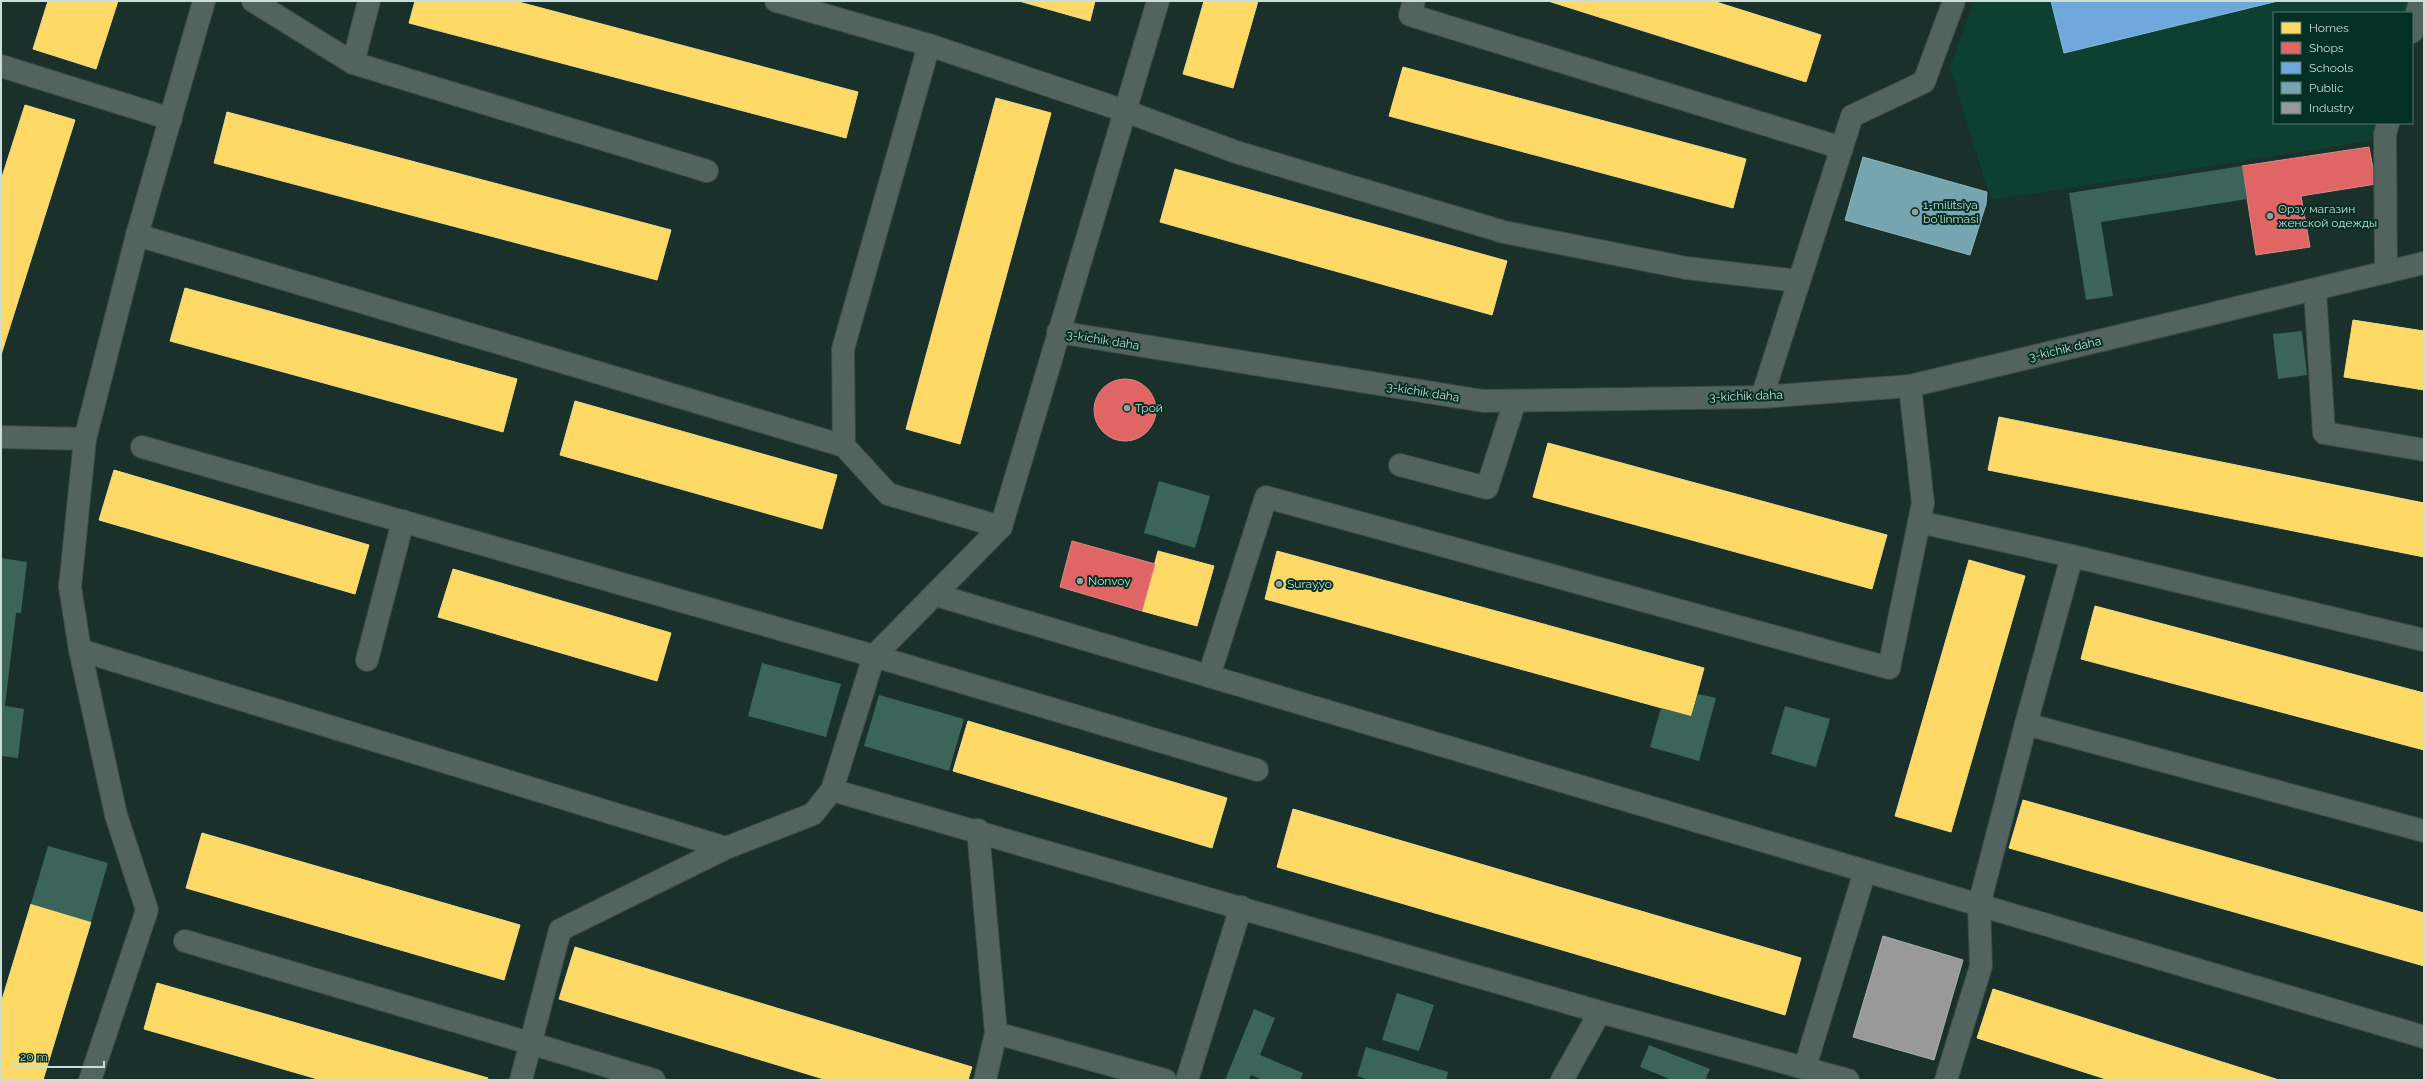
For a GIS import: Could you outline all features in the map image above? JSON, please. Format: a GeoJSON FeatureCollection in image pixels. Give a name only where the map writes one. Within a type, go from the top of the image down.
{"type":"FeatureCollection","features":[{"type":"Feature","properties":{"kind":"street"},"geometry":{"type":"LineString","coordinates":[[90,1080],[147,910],[116,814],[80,650],[70,587],[86,440],[137,235],[204,1]]}},
{"type":"Feature","properties":{"kind":"street"},"geometry":{"type":"LineString","coordinates":[[253,1],[353,63],[707,171]]}},
{"type":"Feature","properties":{"kind":"street"},"geometry":{"type":"LineString","coordinates":[[353,63],[368,1]]}},
{"type":"Feature","properties":{"kind":"street"},"geometry":{"type":"LineString","coordinates":[[776,1],[929,45],[1125,111],[1236,152],[1504,232],[1686,268],[1799,281]]}},
{"type":"Feature","properties":{"kind":"street"},"geometry":{"type":"LineString","coordinates":[[521,1080],[560,930],[726,848],[813,814],[832,790],[874,656],[936,595],[1001,527],[1158,1]]}},
{"type":"Feature","properties":{"kind":"street"},"geometry":{"type":"LineString","coordinates":[[1414,1],[1410,15],[1842,148]]}},
{"type":"Feature","properties":{"kind":"street"},"geometry":{"type":"LineString","coordinates":[[1762,397],[1852,116],[1924,82],[1954,1]]}},
{"type":"Feature","properties":{"kind":"street"},"geometry":{"type":"LineString","coordinates":[[2413,28],[2420,1]]}},
{"type":"Feature","properties":{"kind":"street"},"geometry":{"type":"LineString","coordinates":[[844,446],[843,349],[929,45]]}},
{"type":"Feature","properties":{"kind":"street"},"geometry":{"type":"LineString","coordinates":[[1,66],[171,119]]}},
{"type":"Feature","properties":{"kind":"street"},"geometry":{"type":"LineString","coordinates":[[2386,272],[2385,134],[2388,124]]}},
{"type":"Feature","properties":{"kind":"street"},"geometry":{"type":"LineString","coordinates":[[137,235],[844,446],[888,494],[1001,527]]}},
{"type":"Feature","properties":{"kind":"street","name":"3-kichik daha"},"geometry":{"type":"LineString","coordinates":[[1058,332],[1483,401],[1762,397],[1910,386],[2424,263]]}},
{"type":"Feature","properties":{"kind":"street"},"geometry":{"type":"LineString","coordinates":[[2315,290],[2324,433],[2424,450]]}},
{"type":"Feature","properties":{"kind":"street"},"geometry":{"type":"LineString","coordinates":[[1209,676],[1266,497],[1889,668],[1923,503],[1910,386]]}},
{"type":"Feature","properties":{"kind":"street"},"geometry":{"type":"LineString","coordinates":[[1400,465],[1487,488],[1515,401]]}},
{"type":"Feature","properties":{"kind":"street"},"geometry":{"type":"LineString","coordinates":[[1,436],[86,440]]}},
{"type":"Feature","properties":{"kind":"street"},"geometry":{"type":"LineString","coordinates":[[142,447],[874,656],[1257,770]]}},
{"type":"Feature","properties":{"kind":"street"},"geometry":{"type":"LineString","coordinates":[[367,660],[403,521]]}},
{"type":"Feature","properties":{"kind":"street"},"geometry":{"type":"LineString","coordinates":[[1919,522],[2072,556],[2424,640]]}},
{"type":"Feature","properties":{"kind":"street"},"geometry":{"type":"LineString","coordinates":[[1946,1080],[1981,966],[1979,905],[2072,556]]}},
{"type":"Feature","properties":{"kind":"street"},"geometry":{"type":"LineString","coordinates":[[936,595],[2424,1037]]}},
{"type":"Feature","properties":{"kind":"street"},"geometry":{"type":"LineString","coordinates":[[80,650],[726,848]]}},
{"type":"Feature","properties":{"kind":"street"},"geometry":{"type":"LineString","coordinates":[[2026,724],[2424,831]]}},
{"type":"Feature","properties":{"kind":"street"},"geometry":{"type":"LineString","coordinates":[[832,790],[978,830],[1600,1012],[1848,1080]]}},
{"type":"Feature","properties":{"kind":"street"},"geometry":{"type":"LineString","coordinates":[[978,830],[996,1033],[984,1080]]}},
{"type":"Feature","properties":{"kind":"street"},"geometry":{"type":"LineString","coordinates":[[1805,1067],[1865,871]]}},
{"type":"Feature","properties":{"kind":"street"},"geometry":{"type":"LineString","coordinates":[[1187,1080],[1241,907]]}},
{"type":"Feature","properties":{"kind":"street"},"geometry":{"type":"LineString","coordinates":[[185,941],[654,1080]]}},
{"type":"Feature","properties":{"kind":"street"},"geometry":{"type":"LineString","coordinates":[[1562,1080],[1600,1012]]}},
{"type":"Feature","properties":{"kind":"street"},"geometry":{"type":"LineString","coordinates":[[996,1033],[1165,1080]]}},
{"type":"Feature","properties":{"kind":"shaded area"},"geometry":{"type":"Polygon","coordinates":[[[1974,1],[2424,1],[2424,10],[2413,51],[2413,12],[2273,12],[2273,124],[2394,124],[2390,138],[1991,200],[1950,67],[1974,1]]]}},
{"type":"Feature","properties":{"kind":"building: Homes"},"geometry":{"type":"Polygon","coordinates":[[[48,1],[118,1],[96,69],[33,49],[48,1]]]}},
{"type":"Feature","properties":{"kind":"building: Homes"},"geometry":{"type":"Polygon","coordinates":[[[415,1],[515,1],[858,92],[846,138],[409,23],[415,1]]]}},
{"type":"Feature","properties":{"kind":"building: Homes"},"geometry":{"type":"Polygon","coordinates":[[[1019,1],[1095,1],[1090,21],[1019,1]]]}},
{"type":"Feature","properties":{"kind":"building: Homes"},"geometry":{"type":"Polygon","coordinates":[[[1204,1],[1258,1],[1233,88],[1183,74],[1204,1]]]}},
{"type":"Feature","properties":{"kind":"building: Homes"},"geometry":{"type":"Polygon","coordinates":[[[1548,1],[1713,1],[1821,35],[1806,82],[1548,1]]]}},
{"type":"Feature","properties":{"kind":"building: Homes"},"geometry":{"type":"Polygon","coordinates":[[[1403,67],[1746,159],[1733,208],[1389,116],[1403,67]]]}},
{"type":"Feature","properties":{"kind":"building: Homes"},"geometry":{"type":"Polygon","coordinates":[[[996,98],[1051,113],[960,444],[906,429],[996,98]]]}},
{"type":"Feature","properties":{"kind":"building: Homes"},"geometry":{"type":"Polygon","coordinates":[[[25,105],[75,120],[1,355],[1,180],[25,105]]]}},
{"type":"Feature","properties":{"kind":"building: Homes"},"geometry":{"type":"Polygon","coordinates":[[[227,112],[671,230],[657,280],[214,163],[227,112]]]}},
{"type":"Feature","properties":{"kind":"building: Homes"},"geometry":{"type":"Polygon","coordinates":[[[1175,169],[1507,261],[1492,315],[1160,222],[1175,169]]]}},
{"type":"Feature","properties":{"kind":"building: Homes"},"geometry":{"type":"Polygon","coordinates":[[[185,288],[517,379],[503,432],[170,341],[185,288]]]}},
{"type":"Feature","properties":{"kind":"building: Homes"},"geometry":{"type":"Polygon","coordinates":[[[2353,320],[2424,331],[2424,390],[2344,377],[2353,320]]]}},
{"type":"Feature","properties":{"kind":"building: Homes"},"geometry":{"type":"Polygon","coordinates":[[[575,401],[837,475],[822,529],[560,455],[575,401]]]}},
{"type":"Feature","properties":{"kind":"building: Homes"},"geometry":{"type":"Polygon","coordinates":[[[1999,417],[2424,503],[2424,557],[1988,470],[1999,417]]]}},
{"type":"Feature","properties":{"kind":"building: Homes"},"geometry":{"type":"Polygon","coordinates":[[[1548,443],[1887,535],[1872,589],[1533,497],[1548,443]]]}},
{"type":"Feature","properties":{"kind":"building: Homes"},"geometry":{"type":"Polygon","coordinates":[[[114,470],[369,545],[355,594],[99,520],[114,470]]]}},
{"type":"Feature","properties":{"kind":"building: Homes"},"geometry":{"type":"Polygon","coordinates":[[[1158,551],[1214,566],[1197,626],[1142,611],[1158,551]]]}},
{"type":"Feature","properties":{"kind":"building: Homes"},"geometry":{"type":"Polygon","coordinates":[[[1277,551],[1704,668],[1691,716],[1265,599],[1277,551]]]}},
{"type":"Feature","properties":{"kind":"building: Homes"},"geometry":{"type":"Polygon","coordinates":[[[1969,560],[2025,576],[1951,832],[1895,816],[1969,560]]]}},
{"type":"Feature","properties":{"kind":"building: Homes"},"geometry":{"type":"Polygon","coordinates":[[[453,569],[671,633],[657,681],[438,617],[453,569]]]}},
{"type":"Feature","properties":{"kind":"building: Homes"},"geometry":{"type":"Polygon","coordinates":[[[2095,606],[2424,693],[2424,750],[2081,659],[2095,606]]]}},
{"type":"Feature","properties":{"kind":"building: Homes"},"geometry":{"type":"Polygon","coordinates":[[[968,721],[1227,798],[1212,848],[953,771],[968,721]]]}},
{"type":"Feature","properties":{"kind":"building: Homes"},"geometry":{"type":"Polygon","coordinates":[[[2023,800],[2424,913],[2424,966],[2009,848],[2023,800]]]}},
{"type":"Feature","properties":{"kind":"building: Homes"},"geometry":{"type":"Polygon","coordinates":[[[1293,809],[1801,958],[1785,1015],[1277,867],[1293,809]]]}},
{"type":"Feature","properties":{"kind":"building: Homes"},"geometry":{"type":"Polygon","coordinates":[[[202,833],[520,925],[504,980],[186,888],[202,833]]]}},
{"type":"Feature","properties":{"kind":"building: Homes"},"geometry":{"type":"Polygon","coordinates":[[[31,904],[91,922],[43,1080],[1,1080],[1,1003],[31,904]]]}},
{"type":"Feature","properties":{"kind":"building: Homes"},"geometry":{"type":"Polygon","coordinates":[[[575,947],[972,1067],[968,1080],[827,1080],[559,999],[575,947]]]}},
{"type":"Feature","properties":{"kind":"building: Homes"},"geometry":{"type":"Polygon","coordinates":[[[157,983],[488,1078],[487,1080],[321,1080],[144,1029],[157,983]]]}},
{"type":"Feature","properties":{"kind":"building: Homes"},"geometry":{"type":"Polygon","coordinates":[[[1993,989],[2279,1080],[2109,1080],[1977,1038],[1993,989]]]}},
{"type":"Feature","properties":{"kind":"building: Shops"},"geometry":{"type":"Polygon","coordinates":[[[2369,147],[2376,184],[2301,196],[2310,247],[2256,255],[2242,166],[2369,147]]]}},
{"type":"Feature","properties":{"kind":"building: Shops"},"geometry":{"type":"Polygon","coordinates":[[[1119,379],[1131,379],[1147,388],[1154,398],[1156,410],[1154,422],[1147,432],[1131,441],[1119,441],[1108,436],[1099,427],[1094,416],[1094,404],[1099,393],[1108,384],[1119,379]]]}},
{"type":"Feature","properties":{"kind":"building: Shops"},"geometry":{"type":"Polygon","coordinates":[[[1072,541],[1155,564],[1142,611],[1060,587],[1072,541]]]}},
{"type":"Feature","properties":{"kind":"building: Schools"},"geometry":{"type":"Polygon","coordinates":[[[2051,1],[2278,1],[2064,53],[2051,1]]]}},
{"type":"Feature","properties":{"kind":"building: Public","name":"1-militsiya bo'linmasi"},"geometry":{"type":"Polygon","coordinates":[[[1863,157],[1987,192],[1986,204],[1970,255],[1845,220],[1863,157]]]}},
{"type":"Feature","properties":{"kind":"building: Industry"},"geometry":{"type":"Polygon","coordinates":[[[1883,936],[1963,960],[1934,1060],[1853,1037],[1883,936]]]}},
{"type":"Feature","properties":{"kind":"building: Other"},"geometry":{"type":"Polygon","coordinates":[[[2242,166],[2247,199],[2101,222],[2113,296],[2086,300],[2069,193],[2242,166]]]}},
{"type":"Feature","properties":{"kind":"building: Other"},"geometry":{"type":"Polygon","coordinates":[[[2302,331],[2307,375],[2278,379],[2273,334],[2302,331]]]}},
{"type":"Feature","properties":{"kind":"building: Other"},"geometry":{"type":"Polygon","coordinates":[[[1159,481],[1210,496],[1195,548],[1144,533],[1159,481]]]}},
{"type":"Feature","properties":{"kind":"building: Other"},"geometry":{"type":"Polygon","coordinates":[[[1,558],[27,562],[21,613],[16,613],[5,706],[24,709],[18,758],[1,756],[1,558]]]}},
{"type":"Feature","properties":{"kind":"building: Other"},"geometry":{"type":"Polygon","coordinates":[[[762,663],[841,684],[826,737],[748,716],[762,663]]]}},
{"type":"Feature","properties":{"kind":"building: Other"},"geometry":{"type":"Polygon","coordinates":[[[1698,694],[1716,698],[1699,761],[1650,747],[1661,708],[1691,716],[1698,694]]]}},
{"type":"Feature","properties":{"kind":"building: Other"},"geometry":{"type":"Polygon","coordinates":[[[879,695],[964,719],[949,771],[864,746],[879,695]]]}},
{"type":"Feature","properties":{"kind":"building: Other"},"geometry":{"type":"Polygon","coordinates":[[[1785,706],[1830,719],[1816,767],[1771,754],[1785,706]]]}},
{"type":"Feature","properties":{"kind":"building: Other"},"geometry":{"type":"Polygon","coordinates":[[[48,846],[108,863],[91,922],[31,904],[48,846]]]}},
{"type":"Feature","properties":{"kind":"building: Other"},"geometry":{"type":"Polygon","coordinates":[[[1397,993],[1434,1005],[1419,1051],[1382,1040],[1397,993]]]}},
{"type":"Feature","properties":{"kind":"building: Other"},"geometry":{"type":"Polygon","coordinates":[[[1254,1009],[1275,1018],[1260,1055],[1303,1073],[1300,1080],[1263,1080],[1251,1075],[1249,1080],[1225,1080],[1254,1009]]]}},
{"type":"Feature","properties":{"kind":"building: Other"},"geometry":{"type":"Polygon","coordinates":[[[1649,1045],[1710,1069],[1705,1080],[1672,1080],[1640,1067],[1649,1045]]]}},
{"type":"Feature","properties":{"kind":"building: Other"},"geometry":{"type":"Polygon","coordinates":[[[1366,1047],[1448,1072],[1446,1080],[1369,1080],[1357,1076],[1366,1047]]]}},
{"type":"Feature","properties":{"kind":"place","name":"1-militsiya bo'linmasi"},"geometry":{"type":"Point","coordinates":[1915,212]}},
{"type":"Feature","properties":{"kind":"place","name":"Орзу магазин женской одежды"},"geometry":{"type":"Point","coordinates":[2270,216]}},
{"type":"Feature","properties":{"kind":"place","name":"Трой"},"geometry":{"type":"Point","coordinates":[1127,408]}},
{"type":"Feature","properties":{"kind":"place","name":"Nonvoy"},"geometry":{"type":"Point","coordinates":[1080,581]}},
{"type":"Feature","properties":{"kind":"place","name":"Surayyo"},"geometry":{"type":"Point","coordinates":[1279,584]}}]}
